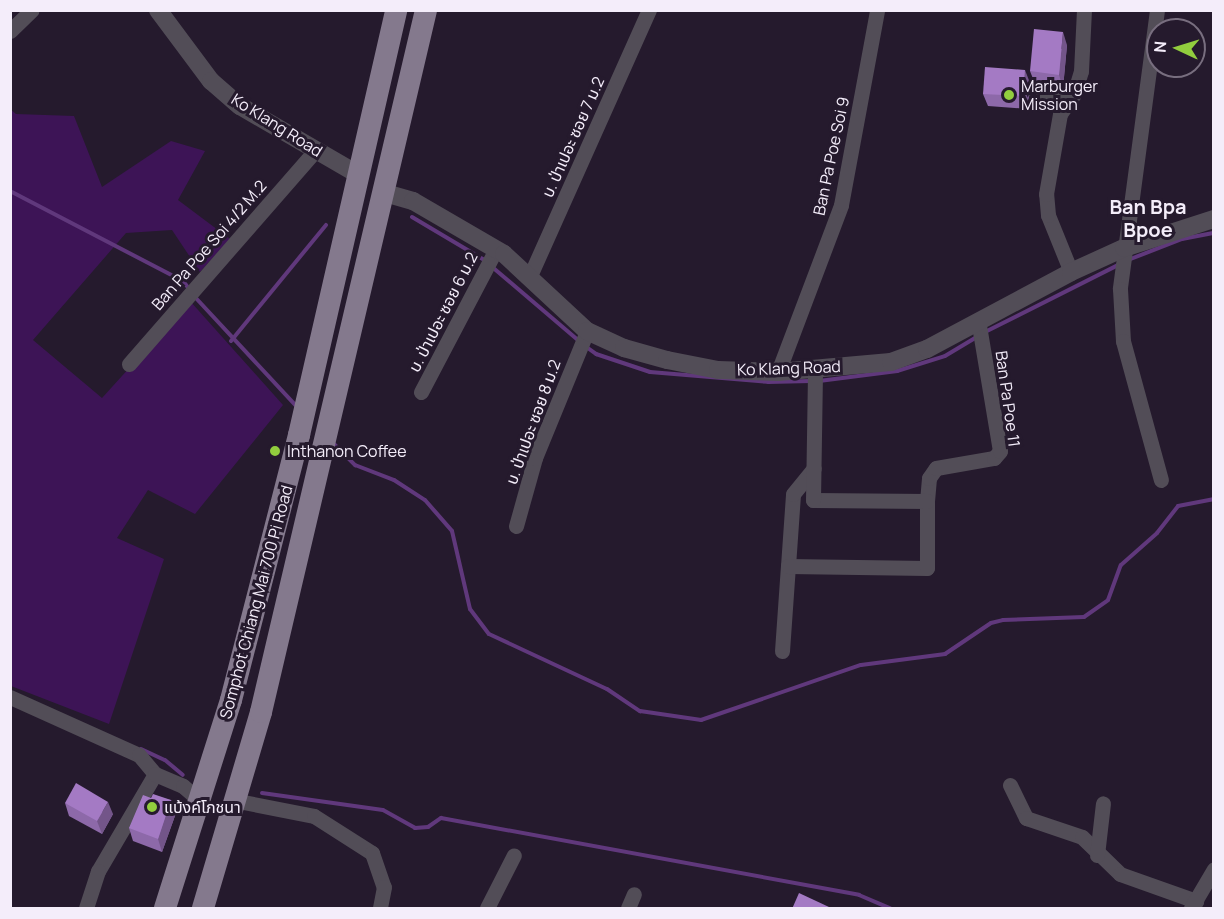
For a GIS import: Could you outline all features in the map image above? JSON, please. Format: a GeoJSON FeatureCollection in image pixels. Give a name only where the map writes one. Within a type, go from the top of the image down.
{"type":"FeatureCollection","features":[{"type":"Feature","properties":{"kind":"main road","name":"Somphot Chiang Mai 700 Pi Road"},"geometry":{"type":"LineString","coordinates":[[165,909],[231,700],[299,435],[396,10]]}},
{"type":"Feature","properties":{"kind":"main road","name":"Somphot Chiang Mai 700 Pi Road"},"geometry":{"type":"LineString","coordinates":[[203,909],[238,801],[331,421],[426,10]]}},
{"type":"Feature","properties":{"kind":"main road"},"geometry":{"type":"LineString","coordinates":[[154,909],[188,838]]}},
{"type":"Feature","properties":{"kind":"main road"},"geometry":{"type":"LineString","coordinates":[[216,909],[223,846]]}},
{"type":"Feature","properties":{"kind":"street"},"geometry":{"type":"LineString","coordinates":[[10,31],[32,10]]}},
{"type":"Feature","properties":{"kind":"street","name":"Ko Klang Road"},"geometry":{"type":"LineString","coordinates":[[158,10],[211,81],[240,106],[359,175]]}},
{"type":"Feature","properties":{"kind":"street","name":"บ. ป่าเปอะ ซอย 7 ม.2"},"geometry":{"type":"LineString","coordinates":[[529,278],[649,10]]}},
{"type":"Feature","properties":{"kind":"street","name":"Ban Pa Poe Soi 9"},"geometry":{"type":"LineString","coordinates":[[778,372],[841,205],[877,10]]}},
{"type":"Feature","properties":{"kind":"street"},"geometry":{"type":"LineString","coordinates":[[1071,272],[1048,215],[1046,194],[1064,105],[1074,94],[1081,71],[1084,10]]}},
{"type":"Feature","properties":{"kind":"street"},"geometry":{"type":"LineString","coordinates":[[1157,10],[1123,258],[1123,341],[1161,480]]}},
{"type":"Feature","properties":{"kind":"street"},"geometry":{"type":"LineString","coordinates":[[1036,93],[1054,94],[1064,105]]}},
{"type":"Feature","properties":{"kind":"street","name":"Ban Pa Poe Soi 4/2 M.2"},"geometry":{"type":"LineString","coordinates":[[129,364],[316,150]]}},
{"type":"Feature","properties":{"kind":"street","name":"Ko Klang Road"},"geometry":{"type":"LineString","coordinates":[[385,193],[413,201],[496,249],[529,278],[583,339],[718,370],[778,372],[815,378],[891,362],[980,330],[1071,272],[1123,258],[1213,218]]}},
{"type":"Feature","properties":{"kind":"street","name":"บ. ป่าเปอะ ซอย 6 ม.2"},"geometry":{"type":"LineString","coordinates":[[422,392],[496,249]]}},
{"type":"Feature","properties":{"kind":"street","name":"Ban Pa Poe 11"},"geometry":{"type":"LineString","coordinates":[[927,501],[929,478],[936,468],[999,456],[980,330]]}},
{"type":"Feature","properties":{"kind":"street","name":"บ. ป่าเปอะ ซอย 8 ม.2"},"geometry":{"type":"LineString","coordinates":[[516,526],[535,458],[554,421],[583,339]]}},
{"type":"Feature","properties":{"kind":"street"},"geometry":{"type":"LineString","coordinates":[[788,566],[927,568],[927,501],[813,500],[815,378]]}},
{"type":"Feature","properties":{"kind":"street"},"geometry":{"type":"LineString","coordinates":[[782,651],[793,494],[814,468]]}},
{"type":"Feature","properties":{"kind":"street"},"geometry":{"type":"LineString","coordinates":[[10,697],[140,755],[155,774],[183,786],[200,801]]}},
{"type":"Feature","properties":{"kind":"street"},"geometry":{"type":"LineString","coordinates":[[86,909],[103,861],[155,774]]}},
{"type":"Feature","properties":{"kind":"street"},"geometry":{"type":"LineString","coordinates":[[1010,785],[1026,818],[1071,831],[1120,874],[1193,905],[1214,869]]}},
{"type":"Feature","properties":{"kind":"street"},"geometry":{"type":"LineString","coordinates":[[238,801],[314,816],[372,853],[384,887],[380,909]]}},
{"type":"Feature","properties":{"kind":"street"},"geometry":{"type":"LineString","coordinates":[[1097,855],[1103,803]]}},
{"type":"Feature","properties":{"kind":"street"},"geometry":{"type":"LineString","coordinates":[[487,909],[514,855]]}},
{"type":"Feature","properties":{"kind":"shaded area"},"geometry":{"type":"Polygon","coordinates":[[[10,109],[16,114],[74,116],[102,187],[171,141],[205,151],[178,200],[230,239],[200,272],[172,230],[126,233],[33,340],[102,398],[190,301],[283,405],[195,514],[148,490],[117,538],[164,559],[109,724],[11,686],[10,109]]]}},
{"type":"Feature","properties":{"kind":"building"},"geometry":{"type":"Polygon","coordinates":[[[1034,29],[1063,32],[1059,75],[1030,71],[1034,29]]]}},
{"type":"Feature","properties":{"kind":"building"},"geometry":{"type":"Polygon","coordinates":[[[985,67],[1025,70],[1024,96],[983,94],[985,67]]]}},
{"type":"Feature","properties":{"kind":"building"},"geometry":{"type":"Polygon","coordinates":[[[76,783],[108,802],[97,821],[65,803],[76,783]]]}},
{"type":"Feature","properties":{"kind":"building"},"geometry":{"type":"Polygon","coordinates":[[[153,794],[171,800],[158,839],[129,828],[143,795],[151,798],[153,794]]]}},
{"type":"Feature","properties":{"kind":"building"},"geometry":{"type":"Polygon","coordinates":[[[799,893],[829,907],[828,909],[792,909],[799,893]]]}},
{"type":"Feature","properties":{"kind":"waterway"},"geometry":{"type":"LineString","coordinates":[[10,191],[183,281],[190,290]]}},
{"type":"Feature","properties":{"kind":"waterway"},"geometry":{"type":"LineString","coordinates":[[412,217],[486,261]]}},
{"type":"Feature","properties":{"kind":"waterway"},"geometry":{"type":"LineString","coordinates":[[231,341],[326,225]]}},
{"type":"Feature","properties":{"kind":"waterway"},"geometry":{"type":"LineString","coordinates":[[1128,260],[1182,239],[1214,233]]}},
{"type":"Feature","properties":{"kind":"waterway"},"geometry":{"type":"LineString","coordinates":[[983,333],[1118,265]]}},
{"type":"Feature","properties":{"kind":"waterway"},"geometry":{"type":"LineString","coordinates":[[491,266],[579,341]]}},
{"type":"Feature","properties":{"kind":"waterway"},"geometry":{"type":"LineString","coordinates":[[194,296],[297,407]]}},
{"type":"Feature","properties":{"kind":"waterway"},"geometry":{"type":"LineString","coordinates":[[819,381],[897,371],[945,356],[977,337]]}},
{"type":"Feature","properties":{"kind":"waterway"},"geometry":{"type":"LineString","coordinates":[[585,346],[596,354],[650,372],[768,382],[811,381]]}},
{"type":"Feature","properties":{"kind":"waterway"},"geometry":{"type":"LineString","coordinates":[[332,442],[355,465],[394,480],[425,500],[452,531],[470,609],[489,634],[607,689],[640,711],[701,720],[861,665],[945,654],[991,623],[1003,620],[1084,617],[1108,600],[1121,565],[1157,533],[1178,506],[1214,499]]}},
{"type":"Feature","properties":{"kind":"waterway"},"geometry":{"type":"LineString","coordinates":[[141,749],[165,760],[183,775]]}},
{"type":"Feature","properties":{"kind":"waterway"},"geometry":{"type":"LineString","coordinates":[[262,793],[383,810],[415,828],[428,827],[441,818],[859,895],[890,908]]}},
{"type":"Feature","properties":{"kind":"place","name":"Marburger Mission"},"geometry":{"type":"Point","coordinates":[1009,95]}},
{"type":"Feature","properties":{"kind":"place","name":"Inthanon Coffee"},"geometry":{"type":"Point","coordinates":[275,451]}},
{"type":"Feature","properties":{"kind":"place","name":"แบ้งค์โภชนา"},"geometry":{"type":"Point","coordinates":[152,807]}},
{"type":"Feature","properties":{"kind":"district","name":"Ban Bpa Bpoe"},"geometry":{"type":"Point","coordinates":[1148,218]}}]}
